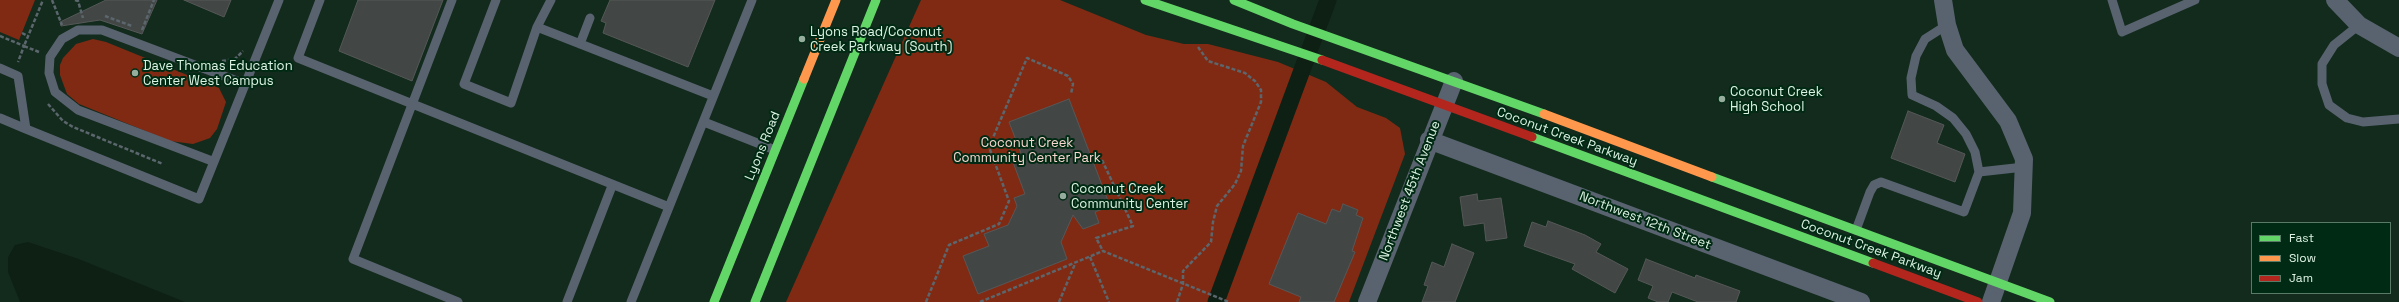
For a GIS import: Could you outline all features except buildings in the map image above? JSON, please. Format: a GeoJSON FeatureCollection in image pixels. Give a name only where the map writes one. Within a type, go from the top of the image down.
{"type":"FeatureCollection","features":[{"type":"Feature","properties":{"kind":"main road","name":"Lyons Road"},"geometry":{"type":"LineString","coordinates":[[714,302],[836,0]]}},
{"type":"Feature","properties":{"kind":"main road"},"geometry":{"type":"LineString","coordinates":[[755,302],[876,0]]}},
{"type":"Feature","properties":{"kind":"main road","name":"Coconut Creek Parkway"},"geometry":{"type":"LineString","coordinates":[[1145,0],[1285,46],[1978,302]]}},
{"type":"Feature","properties":{"kind":"main road","name":"Coconut Creek Parkway"},"geometry":{"type":"LineString","coordinates":[[1234,0],[1293,24],[1454,81],[2050,302]]}},
{"type":"Feature","properties":{"kind":"street"},"geometry":{"type":"LineString","coordinates":[[1943,0],[1947,25],[1955,50],[2008,121],[2024,159],[2022,213],[1991,302]]}},
{"type":"Feature","properties":{"kind":"street"},"geometry":{"type":"LineString","coordinates":[[2335,0],[2359,25],[2399,48]]}},
{"type":"Feature","properties":{"kind":"street","name":"Northwest 45th Avenue"},"geometry":{"type":"LineString","coordinates":[[1367,302],[1429,140],[1454,81]]}},
{"type":"Feature","properties":{"kind":"street","name":"Northwest 12th Street"},"geometry":{"type":"LineString","coordinates":[[1429,140],[1861,302]]}},
{"type":"Feature","properties":{"kind":"lane"},"geometry":{"type":"LineString","coordinates":[[0,118],[199,199],[212,161],[279,0]]}},
{"type":"Feature","properties":{"kind":"lane"},"geometry":{"type":"LineString","coordinates":[[320,0],[298,58],[612,186],[669,207]]}},
{"type":"Feature","properties":{"kind":"lane"},"geometry":{"type":"LineString","coordinates":[[452,0],[353,259],[458,302]]}},
{"type":"Feature","properties":{"kind":"lane"},"geometry":{"type":"LineString","coordinates":[[496,0],[464,84],[511,103],[538,27],[551,0]]}},
{"type":"Feature","properties":{"kind":"lane"},"geometry":{"type":"LineString","coordinates":[[631,302],[752,0]]}},
{"type":"Feature","properties":{"kind":"lane"},"geometry":{"type":"LineString","coordinates":[[2112,0],[2122,32],[2194,0]]}},
{"type":"Feature","properties":{"kind":"lane"},"geometry":{"type":"LineString","coordinates":[[580,44],[590,18]]}},
{"type":"Feature","properties":{"kind":"lane"},"geometry":{"type":"LineString","coordinates":[[1856,230],[1870,192],[1874,185],[1881,182],[1964,212],[1979,172],[1975,152],[1966,134],[1953,118],[1936,106],[1912,95],[1911,78],[1916,56],[1925,39],[1947,25]]}},
{"type":"Feature","properties":{"kind":"lane"},"geometry":{"type":"LineString","coordinates":[[2359,25],[2334,45],[2322,64],[2322,84],[2329,105],[2347,118],[2363,122],[2399,119]]}},
{"type":"Feature","properties":{"kind":"lane"},"geometry":{"type":"LineString","coordinates":[[538,27],[713,96]]}},
{"type":"Feature","properties":{"kind":"lane"},"geometry":{"type":"LineString","coordinates":[[212,161],[78,110],[55,92],[49,73],[50,57],[62,38],[78,30],[102,30],[245,84]]}},
{"type":"Feature","properties":{"kind":"lane"},"geometry":{"type":"LineString","coordinates":[[0,68],[18,76],[26,129]]}},
{"type":"Feature","properties":{"kind":"lane"},"geometry":{"type":"LineString","coordinates":[[704,122],[775,150]]}},
{"type":"Feature","properties":{"kind":"lane"},"geometry":{"type":"LineString","coordinates":[[1979,172],[2024,167]]}},
{"type":"Feature","properties":{"kind":"lane"},"geometry":{"type":"LineString","coordinates":[[567,302],[612,186]]}},
{"type":"Feature","properties":{"kind":"path"},"geometry":{"type":"LineString","coordinates":[[13,74],[43,0]]}},
{"type":"Feature","properties":{"kind":"path"},"geometry":{"type":"LineString","coordinates":[[52,0],[63,27],[67,25]]}},
{"type":"Feature","properties":{"kind":"path"},"geometry":{"type":"LineString","coordinates":[[75,0],[78,1],[83,18]]}},
{"type":"Feature","properties":{"kind":"path"},"geometry":{"type":"LineString","coordinates":[[142,30],[154,0]]}},
{"type":"Feature","properties":{"kind":"path"},"geometry":{"type":"LineString","coordinates":[[79,19],[87,16]]}},
{"type":"Feature","properties":{"kind":"path"},"geometry":{"type":"LineString","coordinates":[[100,16],[112,18],[149,33]]}},
{"type":"Feature","properties":{"kind":"path"},"geometry":{"type":"LineString","coordinates":[[22,33],[28,36]]}},
{"type":"Feature","properties":{"kind":"path"},"geometry":{"type":"LineString","coordinates":[[0,36],[24,46]]}},
{"type":"Feature","properties":{"kind":"path"},"geometry":{"type":"LineString","coordinates":[[216,61],[235,59],[241,56],[246,45]]}},
{"type":"Feature","properties":{"kind":"path"},"geometry":{"type":"LineString","coordinates":[[1177,302],[1183,284],[1183,271],[1211,242],[1213,222],[1217,206],[1235,184],[1241,171],[1243,146],[1261,102],[1261,90],[1255,81],[1245,72],[1208,61],[1198,47]]}},
{"type":"Feature","properties":{"kind":"path"},"geometry":{"type":"LineString","coordinates":[[926,302],[949,245],[999,224],[1008,201],[989,147],[1027,58],[1068,76],[1073,84],[1071,94]]}},
{"type":"Feature","properties":{"kind":"path"},"geometry":{"type":"LineString","coordinates":[[1102,160],[1133,226],[1096,238],[1103,251],[1229,302]]}},
{"type":"Feature","properties":{"kind":"path"},"geometry":{"type":"LineString","coordinates":[[980,302],[1103,251]]}},
{"type":"Feature","properties":{"kind":"path"},"geometry":{"type":"LineString","coordinates":[[1090,257],[1109,302]]}},
{"type":"Feature","properties":{"kind":"path"},"geometry":{"type":"LineString","coordinates":[[1059,302],[1075,263]]}},
{"type":"Feature","properties":{"kind":"green space"},"geometry":{"type":"Polygon","coordinates":[[[0,0],[35,0],[19,40],[0,32],[0,0]]]}},
{"type":"Feature","properties":{"kind":"green space","name":"Coconut Creek Community Center Park"},"geometry":{"type":"Polygon","coordinates":[[[921,0],[1060,0],[1146,35],[1184,44],[1208,44],[1278,62],[1326,82],[1357,107],[1386,118],[1400,128],[1405,154],[1349,302],[786,302],[921,0]]]}},
{"type":"Feature","properties":{"kind":"green space"},"geometry":{"type":"Polygon","coordinates":[[[93,39],[106,42],[219,88],[226,102],[217,129],[210,138],[193,144],[170,141],[79,104],[67,94],[60,75],[60,65],[63,58],[76,44],[93,39]]]}},
{"type":"Feature","properties":{"kind":"shaded area"},"geometry":{"type":"Polygon","coordinates":[[[28,242],[76,258],[185,302],[20,302],[8,272],[8,257],[15,245],[28,242]]]}},
{"type":"Feature","properties":{"kind":"waterway"},"geometry":{"type":"LineString","coordinates":[[1216,302],[1328,0]]}},
{"type":"Feature","properties":{"kind":"traffic: fast"},"geometry":{"type":"LineString","coordinates":[[755,302],[876,0]]}},
{"type":"Feature","properties":{"kind":"traffic: fast"},"geometry":{"type":"LineString","coordinates":[[1145,0],[1322,60]]}},
{"type":"Feature","properties":{"kind":"traffic: fast"},"geometry":{"type":"LineString","coordinates":[[1234,0],[1293,24],[1544,114]]}},
{"type":"Feature","properties":{"kind":"traffic: fast"},"geometry":{"type":"LineString","coordinates":[[714,302],[804,79]]}},
{"type":"Feature","properties":{"kind":"traffic: fast"},"geometry":{"type":"LineString","coordinates":[[1532,137],[1873,263]]}},
{"type":"Feature","properties":{"kind":"traffic: fast"},"geometry":{"type":"LineString","coordinates":[[1712,177],[2050,302]]}},
{"type":"Feature","properties":{"kind":"traffic: slow"},"geometry":{"type":"LineString","coordinates":[[804,79],[836,0]]}},
{"type":"Feature","properties":{"kind":"traffic: slow"},"geometry":{"type":"LineString","coordinates":[[1544,114],[1712,177]]}},
{"type":"Feature","properties":{"kind":"traffic: jam"},"geometry":{"type":"LineString","coordinates":[[1322,60],[1532,137]]}},
{"type":"Feature","properties":{"kind":"traffic: jam"},"geometry":{"type":"LineString","coordinates":[[1873,263],[1978,302]]}},
{"type":"Feature","properties":{"kind":"place","name":"Lyons Road/Coconut Creek Parkway (South)"},"geometry":{"type":"Point","coordinates":[802,39]}},
{"type":"Feature","properties":{"kind":"place","name":"Dave Thomas Education Center West Campus"},"geometry":{"type":"Point","coordinates":[135,73]}},
{"type":"Feature","properties":{"kind":"place","name":"Coconut Creek High School"},"geometry":{"type":"Point","coordinates":[1722,99]}},
{"type":"Feature","properties":{"kind":"place","name":"Coconut Creek Community Center"},"geometry":{"type":"Point","coordinates":[1063,196]}}]}
